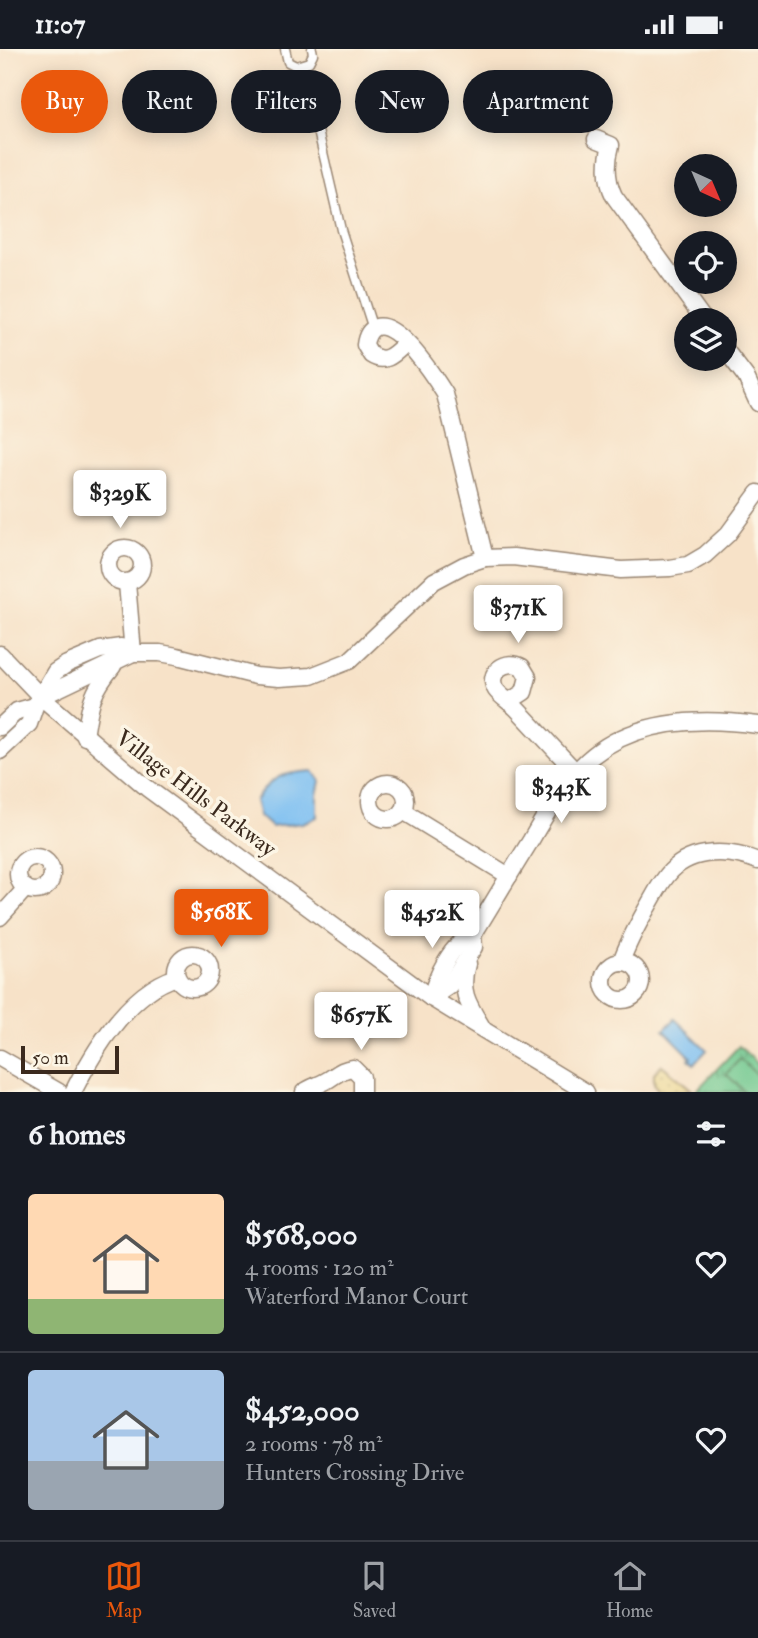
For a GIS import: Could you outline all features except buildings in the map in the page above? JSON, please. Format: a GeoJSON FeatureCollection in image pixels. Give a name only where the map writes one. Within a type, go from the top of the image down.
{"type":"FeatureCollection","features":[{"type":"Feature","properties":{"kind":"street"},"geometry":{"type":"LineString","coordinates":[[596,139],[611,145],[608,154],[608,184],[614,196],[696,308]]}},
{"type":"Feature","properties":{"kind":"street"},"geometry":{"type":"LineString","coordinates":[[406,343],[389,358],[377,359],[365,345],[369,332],[382,328],[406,343],[432,372],[448,403],[485,558]]}},
{"type":"Feature","properties":{"kind":"street"},"geometry":{"type":"LineString","coordinates":[[737,365],[746,377],[758,403]]}},
{"type":"Feature","properties":{"kind":"street"},"geometry":{"type":"LineString","coordinates":[[0,751],[29,724],[51,677],[67,664],[100,650],[121,647],[134,653],[160,653],[279,678],[311,676],[349,661],[434,581],[485,558],[513,557],[621,570],[688,565],[705,555],[728,534],[757,497]]}},
{"type":"Feature","properties":{"kind":"street"},"geometry":{"type":"LineString","coordinates":[[127,583],[134,653]]}},
{"type":"Feature","properties":{"kind":"street"},"geometry":{"type":"LineString","coordinates":[[0,727],[17,711],[134,653]]}},
{"type":"Feature","properties":{"kind":"street","name":"Village Hills Parkway"},"geometry":{"type":"LineString","coordinates":[[0,654],[38,701],[147,788],[431,998],[580,1090]]}},
{"type":"Feature","properties":{"kind":"street"},"geometry":{"type":"LineString","coordinates":[[85,737],[90,703],[96,687],[114,664]]}},
{"type":"Feature","properties":{"kind":"street"},"geometry":{"type":"LineString","coordinates":[[506,698],[576,772]]}},
{"type":"Feature","properties":{"kind":"street"},"geometry":{"type":"LineString","coordinates":[[431,998],[449,986],[469,955],[474,947],[473,936],[576,772],[598,754],[632,734],[669,722],[708,720],[758,725]]}},
{"type":"Feature","properties":{"kind":"street"},"geometry":{"type":"LineString","coordinates":[[403,811],[509,876]]}},
{"type":"Feature","properties":{"kind":"street"},"geometry":{"type":"LineString","coordinates":[[621,962],[627,943],[671,871],[683,862],[708,853],[721,852],[758,861]]}},
{"type":"Feature","properties":{"kind":"street"},"geometry":{"type":"LineString","coordinates":[[0,917],[26,888]]}},
{"type":"Feature","properties":{"kind":"street"},"geometry":{"type":"LineString","coordinates":[[431,998],[436,977],[463,939],[473,936]]}},
{"type":"Feature","properties":{"kind":"street"},"geometry":{"type":"LineString","coordinates":[[469,955],[462,979],[465,997],[483,1030]]}},
{"type":"Feature","properties":{"kind":"street"},"geometry":{"type":"LineString","coordinates":[[74,1092],[91,1056],[132,1007],[162,981],[177,977]]}},
{"type":"Feature","properties":{"kind":"street"},"geometry":{"type":"LineString","coordinates":[[0,1058],[59,1092]]}},
{"type":"Feature","properties":{"kind":"street"},"geometry":{"type":"LineString","coordinates":[[304,1092],[317,1084],[327,1087],[338,1072],[353,1068],[362,1077],[362,1092]]}},
{"type":"Feature","properties":{"kind":"lane"},"geometry":{"type":"LineString","coordinates":[[285,49],[288,62],[296,66],[303,66],[311,58],[312,49]]}},
{"type":"Feature","properties":{"kind":"lane"},"geometry":{"type":"LineString","coordinates":[[303,66],[341,230],[382,328]]}},
{"type":"Feature","properties":{"kind":"sand"},"geometry":{"type":"Polygon","coordinates":[[[662,1065],[692,1090],[659,1092],[654,1083],[654,1073],[662,1065]]]}},
{"type":"Feature","properties":{"kind":"green space"},"geometry":{"type":"Polygon","coordinates":[[[739,1046],[758,1064],[758,1092],[695,1092],[739,1046]]]}},
{"type":"Feature","properties":{"kind":"green space"},"geometry":{"type":"Polygon","coordinates":[[[740,1059],[758,1076],[758,1092],[745,1092],[726,1074],[740,1059]]]}},
{"type":"Feature","properties":{"kind":"water"},"geometry":{"type":"Polygon","coordinates":[[[313,771],[320,781],[317,817],[302,823],[271,827],[259,816],[255,801],[273,781],[294,773],[313,771]]]}},
{"type":"Feature","properties":{"kind":"water"},"geometry":{"type":"Polygon","coordinates":[[[675,1019],[707,1050],[694,1064],[689,1059],[691,1057],[664,1030],[675,1019]]]}}]}
